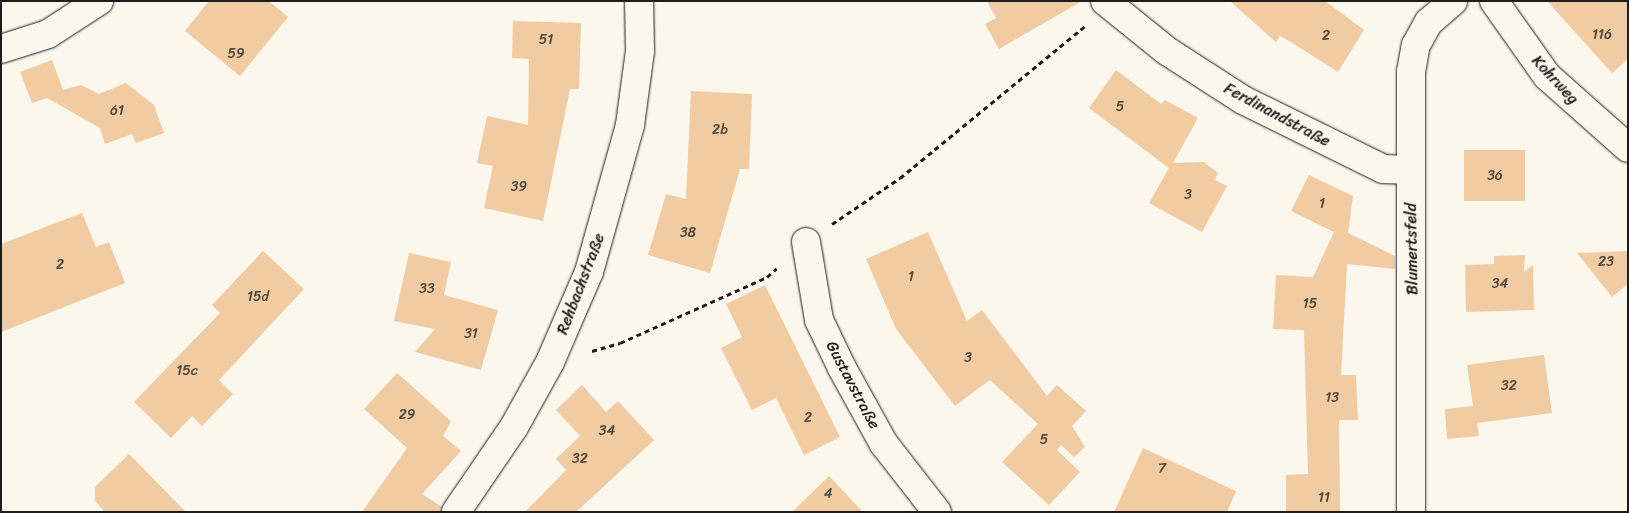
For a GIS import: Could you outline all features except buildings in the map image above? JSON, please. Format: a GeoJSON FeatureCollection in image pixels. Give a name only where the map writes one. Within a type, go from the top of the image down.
{"type":"FeatureCollection","features":[{"type":"Feature","properties":{"kind":"street"},"geometry":{"type":"LineString","coordinates":[[1,49],[48,34],[99,1]]}},
{"type":"Feature","properties":{"kind":"street","name":"Rehbachstraße"},"geometry":{"type":"LineString","coordinates":[[456,512],[514,427],[550,362],[589,272],[630,125],[640,51],[639,1]]}},
{"type":"Feature","properties":{"kind":"street","name":"Ferdinandstraße"},"geometry":{"type":"LineString","coordinates":[[1105,1],[1167,51],[1243,100],[1383,169],[1411,170]]}},
{"type":"Feature","properties":{"kind":"street","name":"Blumertsfeld"},"geometry":{"type":"LineString","coordinates":[[1411,512],[1412,72],[1416,45],[1429,22],[1453,1]]}},
{"type":"Feature","properties":{"kind":"street","name":"Kohrweg"},"geometry":{"type":"LineString","coordinates":[[1494,1],[1547,76],[1628,148]]}},
{"type":"Feature","properties":{"kind":"street","name":"Gustavstraße"},"geometry":{"type":"LineString","coordinates":[[806,242],[819,320],[842,368],[884,444],[937,512]]}},
{"type":"Feature","properties":{"kind":"path"},"geometry":{"type":"LineString","coordinates":[[852,210],[900,178],[1090,23]]}},
{"type":"Feature","properties":{"kind":"path"},"geometry":{"type":"LineString","coordinates":[[586,352],[620,343],[767,277]]}}]}
